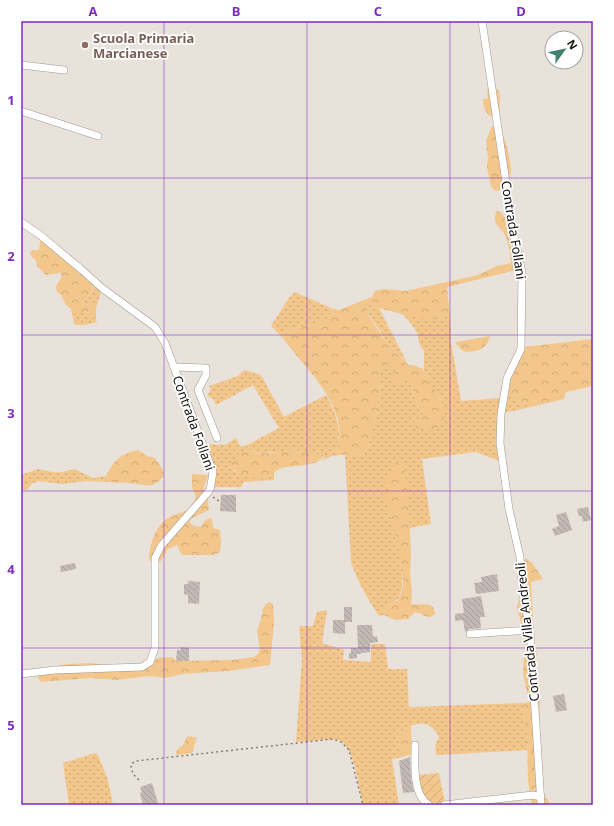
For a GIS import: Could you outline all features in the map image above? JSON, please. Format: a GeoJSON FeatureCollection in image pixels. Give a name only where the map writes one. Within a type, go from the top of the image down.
{"type":"FeatureCollection","features":[{"type":"Feature","properties":{"kind":"street","name":"Contrada Follani"},"geometry":{"type":"LineString","coordinates":[[482,21],[482,30],[514,236],[522,272],[521,349],[507,378],[500,414],[500,443],[506,484]]}},
{"type":"Feature","properties":{"kind":"street"},"geometry":{"type":"LineString","coordinates":[[21,65],[64,70]]}},
{"type":"Feature","properties":{"kind":"street"},"geometry":{"type":"LineString","coordinates":[[21,111],[98,136]]}},
{"type":"Feature","properties":{"kind":"street","name":"Contrada Follani"},"geometry":{"type":"LineString","coordinates":[[21,222],[52,245],[102,288],[155,327],[165,343],[213,472],[210,490],[161,546],[155,558],[156,648],[147,665],[142,667],[55,670],[21,674]]}},
{"type":"Feature","properties":{"kind":"street"},"geometry":{"type":"LineString","coordinates":[[174,368],[206,368],[206,375],[198,387],[198,390],[217,438]]}},
{"type":"Feature","properties":{"kind":"street","name":"Contrada Villa Andreoli"},"geometry":{"type":"LineString","coordinates":[[506,484],[509,509],[520,557],[523,594],[530,630],[541,805]]}},
{"type":"Feature","properties":{"kind":"street"},"geometry":{"type":"LineString","coordinates":[[470,634],[530,630]]}},
{"type":"Feature","properties":{"kind":"street"},"geometry":{"type":"LineString","coordinates":[[415,745],[415,772],[417,785],[424,802],[429,805]]}},
{"type":"Feature","properties":{"kind":"street"},"geometry":{"type":"LineString","coordinates":[[444,805],[533,795],[541,797]]}},
{"type":"Feature","properties":{"kind":"path"},"geometry":{"type":"LineString","coordinates":[[139,780],[134,775],[131,768],[131,764],[136,760],[333,739],[341,742],[349,750],[363,805]]}},
{"type":"Feature","properties":{"kind":"green space"},"geometry":{"type":"Polygon","coordinates":[[[493,88],[499,90],[499,119],[492,117],[487,113],[483,103],[483,99],[488,98],[487,89],[493,88]]]}},
{"type":"Feature","properties":{"kind":"green space"},"geometry":{"type":"Polygon","coordinates":[[[492,126],[499,130],[502,134],[508,150],[511,167],[510,176],[506,185],[503,189],[496,191],[491,186],[487,167],[488,158],[486,141],[492,126]]]}},
{"type":"Feature","properties":{"kind":"green space"},"geometry":{"type":"Polygon","coordinates":[[[497,211],[501,212],[505,218],[516,270],[447,287],[450,315],[438,319],[418,318],[379,308],[373,301],[366,310],[390,346],[402,359],[408,365],[413,365],[423,369],[440,400],[444,415],[443,422],[433,430],[424,428],[418,429],[414,425],[414,421],[422,419],[423,415],[412,387],[406,380],[394,385],[391,380],[395,367],[389,365],[380,367],[378,375],[380,391],[375,421],[371,431],[368,448],[360,456],[348,454],[341,455],[336,450],[339,435],[338,419],[332,404],[324,390],[283,338],[284,331],[322,322],[328,318],[333,309],[339,310],[372,297],[375,291],[383,289],[406,291],[478,275],[497,266],[511,263],[506,237],[496,223],[495,215],[497,211]]]}},
{"type":"Feature","properties":{"kind":"green space"},"geometry":{"type":"Polygon","coordinates":[[[41,237],[73,257],[96,281],[90,293],[82,302],[96,308],[96,319],[86,311],[72,314],[71,309],[66,305],[61,295],[57,292],[56,287],[62,276],[60,273],[46,275],[37,266],[36,260],[30,253],[32,250],[39,250],[41,237]]]}},
{"type":"Feature","properties":{"kind":"green space"},"geometry":{"type":"Polygon","coordinates":[[[95,286],[101,292],[96,308],[82,302],[88,297],[95,286]]]}},
{"type":"Feature","properties":{"kind":"green space"},"geometry":{"type":"Polygon","coordinates":[[[295,292],[333,309],[328,318],[322,322],[284,331],[283,338],[271,326],[289,298],[295,292]]]}},
{"type":"Feature","properties":{"kind":"green space"},"geometry":{"type":"Polygon","coordinates":[[[373,301],[379,308],[408,365],[389,345],[366,310],[373,301]]]}},
{"type":"Feature","properties":{"kind":"green space"},"geometry":{"type":"Polygon","coordinates":[[[82,311],[91,315],[97,322],[85,325],[75,325],[72,314],[82,311]]]}},
{"type":"Feature","properties":{"kind":"green space"},"geometry":{"type":"Polygon","coordinates":[[[401,313],[438,319],[450,315],[451,342],[461,401],[501,398],[497,422],[499,461],[476,452],[422,459],[431,524],[409,528],[406,482],[386,502],[398,540],[399,562],[403,568],[402,587],[399,598],[385,608],[384,615],[379,616],[360,583],[351,562],[345,454],[360,456],[368,448],[371,431],[375,421],[380,391],[378,375],[379,367],[389,365],[395,367],[395,370],[402,382],[406,380],[412,387],[423,415],[422,419],[418,421],[428,430],[443,421],[441,400],[424,373],[424,351],[419,343],[418,334],[410,322],[401,313]]]}},
{"type":"Feature","properties":{"kind":"green space"},"geometry":{"type":"Polygon","coordinates":[[[490,336],[489,340],[480,350],[472,352],[463,351],[456,342],[490,336]]]}},
{"type":"Feature","properties":{"kind":"green space"},"geometry":{"type":"Polygon","coordinates":[[[593,339],[593,386],[566,392],[564,399],[531,407],[511,398],[508,391],[511,376],[524,347],[593,339]]]}},
{"type":"Feature","properties":{"kind":"green space"},"geometry":{"type":"Polygon","coordinates":[[[244,370],[261,375],[284,417],[326,395],[333,408],[339,429],[336,450],[341,455],[332,456],[321,461],[324,458],[324,454],[314,455],[293,449],[281,452],[261,453],[248,450],[230,467],[235,472],[263,478],[274,472],[274,480],[243,482],[242,487],[212,487],[205,444],[225,445],[236,438],[240,446],[245,446],[279,428],[253,385],[216,405],[214,400],[207,395],[211,390],[209,386],[238,376],[244,370]]]}},
{"type":"Feature","properties":{"kind":"green space"},"geometry":{"type":"Polygon","coordinates":[[[509,384],[511,398],[531,407],[503,413],[509,384]]]}},
{"type":"Feature","properties":{"kind":"green space"},"geometry":{"type":"Polygon","coordinates":[[[293,449],[314,455],[324,454],[318,461],[306,465],[282,468],[262,478],[245,476],[230,467],[237,455],[246,450],[260,453],[270,453],[293,449]]]}},
{"type":"Feature","properties":{"kind":"green space"},"geometry":{"type":"Polygon","coordinates":[[[138,450],[147,456],[155,458],[162,468],[164,476],[155,484],[148,486],[110,482],[106,476],[118,458],[138,450]]]}},
{"type":"Feature","properties":{"kind":"green space"},"geometry":{"type":"Polygon","coordinates":[[[402,461],[405,472],[409,507],[411,555],[410,574],[412,593],[411,604],[430,605],[435,614],[429,617],[415,612],[408,619],[395,620],[384,615],[385,608],[399,599],[403,587],[403,568],[399,562],[399,546],[385,494],[386,480],[396,462],[402,461]]]}},
{"type":"Feature","properties":{"kind":"green space"},"geometry":{"type":"Polygon","coordinates":[[[39,469],[64,472],[74,469],[93,478],[106,476],[110,482],[85,481],[63,484],[38,481],[31,484],[28,489],[21,491],[21,478],[23,474],[39,469]]]}},
{"type":"Feature","properties":{"kind":"green space"},"geometry":{"type":"Polygon","coordinates":[[[192,474],[208,475],[203,490],[208,499],[209,510],[192,518],[189,522],[194,526],[201,527],[206,520],[211,518],[213,528],[220,530],[220,552],[214,555],[182,555],[177,545],[168,549],[161,561],[154,565],[149,560],[149,554],[157,530],[165,520],[188,509],[196,497],[192,487],[192,474]]]}},
{"type":"Feature","properties":{"kind":"green space"},"geometry":{"type":"Polygon","coordinates":[[[522,559],[527,559],[533,564],[543,579],[531,582],[534,642],[537,654],[536,672],[540,688],[539,756],[544,795],[550,805],[532,805],[528,781],[527,730],[522,711],[523,703],[530,702],[523,670],[523,663],[527,649],[517,606],[522,596],[522,559]]]}},
{"type":"Feature","properties":{"kind":"green space"},"geometry":{"type":"Polygon","coordinates":[[[269,602],[273,604],[274,623],[270,665],[228,671],[182,674],[166,678],[149,676],[117,680],[90,678],[41,682],[36,675],[61,665],[71,664],[91,663],[122,667],[147,666],[158,658],[172,657],[176,661],[233,660],[254,657],[258,654],[260,649],[257,631],[263,608],[269,602]]]}},
{"type":"Feature","properties":{"kind":"green space"},"geometry":{"type":"Polygon","coordinates":[[[327,610],[322,643],[344,650],[343,660],[371,662],[371,644],[385,644],[388,669],[407,669],[409,707],[523,703],[522,711],[527,730],[527,750],[436,755],[435,746],[439,737],[435,730],[425,724],[408,727],[397,735],[403,757],[392,759],[399,805],[363,805],[354,763],[348,749],[343,743],[339,740],[333,739],[296,742],[302,659],[299,626],[313,626],[317,612],[327,610]]]}},
{"type":"Feature","properties":{"kind":"green space"},"geometry":{"type":"Polygon","coordinates":[[[411,726],[412,754],[403,757],[397,735],[411,726]]]}},
{"type":"Feature","properties":{"kind":"green space"},"geometry":{"type":"Polygon","coordinates":[[[189,736],[197,738],[192,753],[176,755],[177,750],[184,744],[186,738],[189,736]]]}},
{"type":"Feature","properties":{"kind":"green space"},"geometry":{"type":"Polygon","coordinates":[[[95,753],[98,755],[108,780],[113,805],[69,805],[63,763],[95,753]]]}},
{"type":"Feature","properties":{"kind":"green space"},"geometry":{"type":"Polygon","coordinates":[[[439,773],[445,803],[432,802],[428,800],[424,797],[421,788],[419,775],[439,773]]]}},
{"type":"Feature","properties":{"kind":"building"},"geometry":{"type":"Polygon","coordinates":[[[221,495],[236,495],[236,512],[220,511],[221,495]]]}},
{"type":"Feature","properties":{"kind":"building"},"geometry":{"type":"Polygon","coordinates":[[[588,507],[591,520],[583,522],[582,516],[579,516],[577,509],[588,507]]]}},
{"type":"Feature","properties":{"kind":"building"},"geometry":{"type":"Polygon","coordinates":[[[566,512],[572,530],[555,536],[552,529],[559,526],[556,515],[566,512]]]}},
{"type":"Feature","properties":{"kind":"building"},"geometry":{"type":"Polygon","coordinates":[[[75,563],[76,569],[61,572],[60,566],[75,563]]]}},
{"type":"Feature","properties":{"kind":"building"},"geometry":{"type":"Polygon","coordinates":[[[497,574],[499,591],[476,594],[474,583],[482,582],[481,577],[497,574]]]}},
{"type":"Feature","properties":{"kind":"building"},"geometry":{"type":"Polygon","coordinates":[[[188,581],[200,582],[199,604],[188,603],[188,595],[184,594],[184,584],[188,584],[188,581]]]}},
{"type":"Feature","properties":{"kind":"building"},"geometry":{"type":"Polygon","coordinates":[[[481,596],[485,617],[480,617],[481,628],[469,629],[465,632],[463,620],[455,621],[455,614],[464,613],[462,599],[481,596]]]}},
{"type":"Feature","properties":{"kind":"building"},"geometry":{"type":"Polygon","coordinates":[[[344,607],[352,607],[352,622],[345,622],[345,634],[333,633],[333,620],[344,620],[344,607]]]}},
{"type":"Feature","properties":{"kind":"building"},"geometry":{"type":"Polygon","coordinates":[[[357,625],[372,625],[373,637],[377,636],[378,642],[370,643],[370,652],[357,654],[357,658],[349,659],[351,648],[358,648],[357,625]]]}},
{"type":"Feature","properties":{"kind":"building"},"geometry":{"type":"Polygon","coordinates":[[[181,647],[189,648],[189,661],[176,661],[177,650],[181,650],[181,647]]]}},
{"type":"Feature","properties":{"kind":"building"},"geometry":{"type":"Polygon","coordinates":[[[564,694],[567,710],[556,712],[553,696],[564,694]]]}},
{"type":"Feature","properties":{"kind":"building"},"geometry":{"type":"Polygon","coordinates":[[[410,757],[411,778],[414,792],[403,793],[399,761],[410,757]]]}},
{"type":"Feature","properties":{"kind":"building"},"geometry":{"type":"Polygon","coordinates":[[[152,783],[158,803],[143,805],[140,787],[152,783]]]}},
{"type":"Feature","properties":{"kind":"place","name":"Scuola Primaria Marcianese"},"geometry":{"type":"Point","coordinates":[85,45]}}]}
